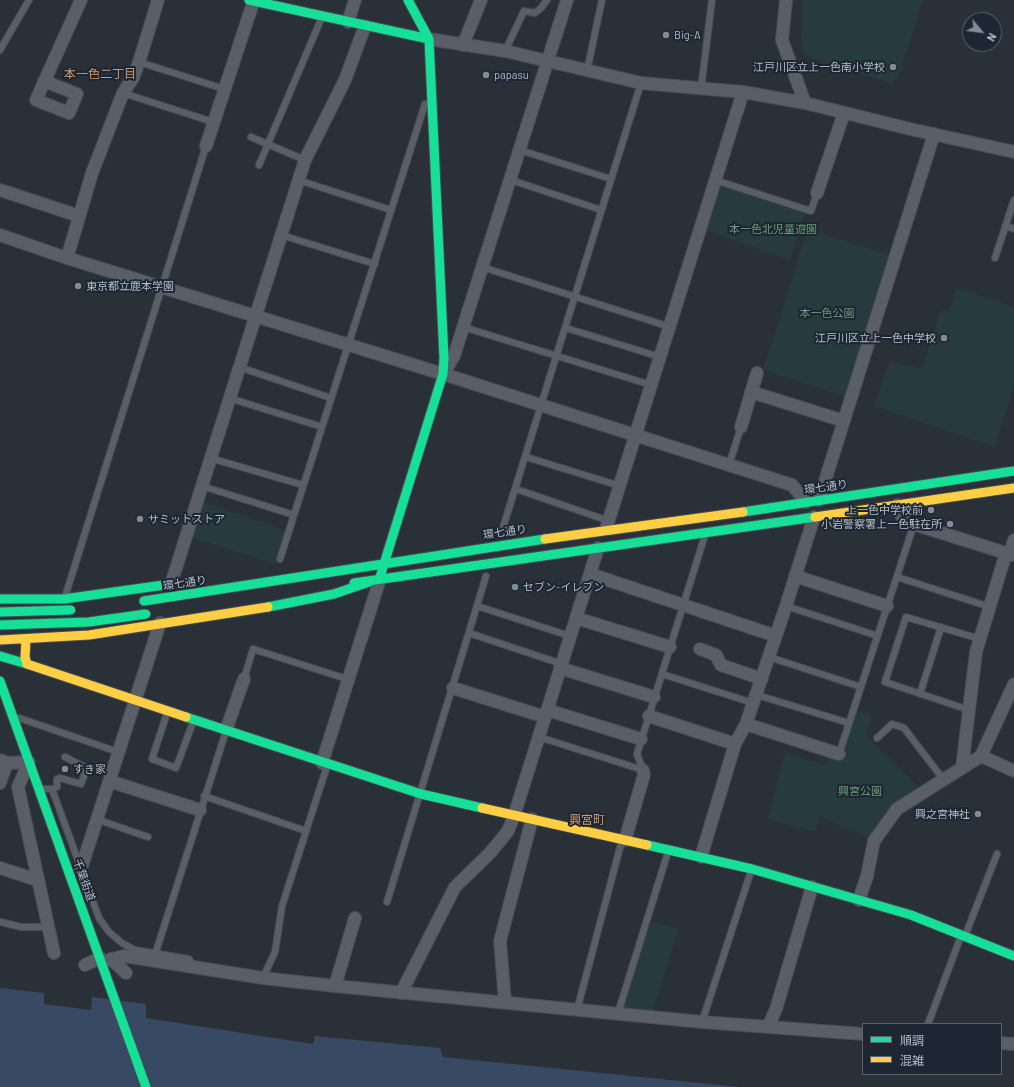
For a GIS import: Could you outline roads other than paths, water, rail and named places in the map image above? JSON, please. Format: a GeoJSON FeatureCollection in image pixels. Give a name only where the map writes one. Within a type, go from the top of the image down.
{"type":"FeatureCollection","features":[{"type":"Feature","properties":{"kind":"main road"},"geometry":{"type":"LineString","coordinates":[[252,0],[429,39]]}},
{"type":"Feature","properties":{"kind":"main road"},"geometry":{"type":"LineString","coordinates":[[380,579],[443,374],[444,358],[430,89],[429,39],[408,0]]}},
{"type":"Feature","properties":{"kind":"main road","name":"環七通り"},"geometry":{"type":"LineString","coordinates":[[141,602],[384,565],[608,525],[711,517],[1014,471]]}},
{"type":"Feature","properties":{"kind":"main road"},"geometry":{"type":"LineString","coordinates":[[302,590],[1014,488]]}},
{"type":"Feature","properties":{"kind":"main road"},"geometry":{"type":"LineString","coordinates":[[324,563],[384,565]]}},
{"type":"Feature","properties":{"kind":"main road"},"geometry":{"type":"LineString","coordinates":[[273,568],[289,566]]}},
{"type":"Feature","properties":{"kind":"main road"},"geometry":{"type":"LineString","coordinates":[[0,640],[50,638],[89,634],[290,604],[334,594],[380,579]]}},
{"type":"Feature","properties":{"kind":"main road"},"geometry":{"type":"LineString","coordinates":[[0,600],[64,599],[175,583]]}},
{"type":"Feature","properties":{"kind":"main road"},"geometry":{"type":"LineString","coordinates":[[0,612],[82,609]]}},
{"type":"Feature","properties":{"kind":"main road"},"geometry":{"type":"LineString","coordinates":[[0,625],[11,626],[89,622],[150,613]]}},
{"type":"Feature","properties":{"kind":"main road"},"geometry":{"type":"LineString","coordinates":[[26,639],[25,657],[27,664]]}},
{"type":"Feature","properties":{"kind":"main road"},"geometry":{"type":"LineString","coordinates":[[0,656],[421,794],[752,869],[911,915],[1014,956]]}},
{"type":"Feature","properties":{"kind":"main road","name":"千葉街道"},"geometry":{"type":"LineString","coordinates":[[0,680],[104,963],[146,1087]]}},
{"type":"Feature","properties":{"kind":"street"},"geometry":{"type":"LineString","coordinates":[[44,81],[81,0]]}},
{"type":"Feature","properties":{"kind":"street"},"geometry":{"type":"LineString","coordinates":[[67,258],[92,173],[123,94],[133,78],[158,0]]}},
{"type":"Feature","properties":{"kind":"street"},"geometry":{"type":"LineString","coordinates":[[206,146],[252,0]]}},
{"type":"Feature","properties":{"kind":"street"},"geometry":{"type":"LineString","coordinates":[[348,22],[355,0]]}},
{"type":"Feature","properties":{"kind":"street"},"geometry":{"type":"LineString","coordinates":[[463,45],[481,0]]}},
{"type":"Feature","properties":{"kind":"street"},"geometry":{"type":"LineString","coordinates":[[443,374],[454,356],[567,0]]}},
{"type":"Feature","properties":{"kind":"street"},"geometry":{"type":"LineString","coordinates":[[786,0],[782,40],[805,103]]}},
{"type":"Feature","properties":{"kind":"street"},"geometry":{"type":"LineString","coordinates":[[175,583],[210,458],[298,180],[305,160],[345,80],[365,26]]}},
{"type":"Feature","properties":{"kind":"street"},"geometry":{"type":"LineString","coordinates":[[429,39],[505,51],[641,83],[742,92],[805,103],[1014,152]]}},
{"type":"Feature","properties":{"kind":"street"},"geometry":{"type":"LineString","coordinates":[[608,525],[742,92]]}},
{"type":"Feature","properties":{"kind":"street"},"geometry":{"type":"LineString","coordinates":[[817,193],[844,112]]}},
{"type":"Feature","properties":{"kind":"street"},"geometry":{"type":"LineString","coordinates":[[819,500],[934,134]]}},
{"type":"Feature","properties":{"kind":"street"},"geometry":{"type":"LineString","coordinates":[[0,190],[79,216]]}},
{"type":"Feature","properties":{"kind":"street"},"geometry":{"type":"LineString","coordinates":[[0,236],[542,405],[792,485],[806,502]]}},
{"type":"Feature","properties":{"kind":"street"},"geometry":{"type":"LineString","coordinates":[[741,427],[757,373]]}},
{"type":"Feature","properties":{"kind":"street"},"geometry":{"type":"LineString","coordinates":[[751,392],[844,421]]}},
{"type":"Feature","properties":{"kind":"street"},"geometry":{"type":"LineString","coordinates":[[982,476],[1014,462]]}},
{"type":"Feature","properties":{"kind":"street"},"geometry":{"type":"LineString","coordinates":[[993,491],[1014,494]]}},
{"type":"Feature","properties":{"kind":"street"},"geometry":{"type":"LineString","coordinates":[[897,505],[904,521],[1010,554]]}},
{"type":"Feature","properties":{"kind":"street"},"geometry":{"type":"LineString","coordinates":[[701,857],[735,744],[746,724],[762,679],[814,517]]}},
{"type":"Feature","properties":{"kind":"street"},"geometry":{"type":"LineString","coordinates":[[962,768],[976,652],[990,606],[1014,540]]}},
{"type":"Feature","properties":{"kind":"street"},"geometry":{"type":"LineString","coordinates":[[401,993],[454,887],[490,853],[508,831],[539,738],[598,548]]}},
{"type":"Feature","properties":{"kind":"street"},"geometry":{"type":"LineString","coordinates":[[590,574],[776,636]]}},
{"type":"Feature","properties":{"kind":"street"},"geometry":{"type":"LineString","coordinates":[[796,576],[887,606]]}},
{"type":"Feature","properties":{"kind":"street"},"geometry":{"type":"LineString","coordinates":[[325,763],[347,679],[380,579]]}},
{"type":"Feature","properties":{"kind":"street"},"geometry":{"type":"LineString","coordinates":[[576,618],[670,647]]}},
{"type":"Feature","properties":{"kind":"street"},"geometry":{"type":"LineString","coordinates":[[81,869],[160,623]]}},
{"type":"Feature","properties":{"kind":"street"},"geometry":{"type":"LineString","coordinates":[[700,649],[716,655],[721,665],[762,679]]}},
{"type":"Feature","properties":{"kind":"street"},"geometry":{"type":"LineString","coordinates":[[561,666],[654,698]]}},
{"type":"Feature","properties":{"kind":"street"},"geometry":{"type":"LineString","coordinates":[[226,730],[244,679]]}},
{"type":"Feature","properties":{"kind":"street"},"geometry":{"type":"LineString","coordinates":[[452,688],[641,739]]}},
{"type":"Feature","properties":{"kind":"street"},"geometry":{"type":"LineString","coordinates":[[859,900],[867,876],[874,841],[897,809],[981,756],[1013,691]]}},
{"type":"Feature","properties":{"kind":"street"},"geometry":{"type":"LineString","coordinates":[[649,716],[735,744]]}},
{"type":"Feature","properties":{"kind":"street"},"geometry":{"type":"LineString","coordinates":[[746,724],[839,754]]}},
{"type":"Feature","properties":{"kind":"street"},"geometry":{"type":"LineString","coordinates":[[981,756],[1014,772]]}},
{"type":"Feature","properties":{"kind":"street"},"geometry":{"type":"LineString","coordinates":[[0,783],[4,761],[30,762],[18,787],[54,953]]}},
{"type":"Feature","properties":{"kind":"street"},"geometry":{"type":"LineString","coordinates":[[623,840],[644,775],[643,770]]}},
{"type":"Feature","properties":{"kind":"street"},"geometry":{"type":"LineString","coordinates":[[109,781],[200,810]]}},
{"type":"Feature","properties":{"kind":"street"},"geometry":{"type":"LineString","coordinates":[[506,1002],[500,941],[532,819]]}},
{"type":"Feature","properties":{"kind":"street"},"geometry":{"type":"LineString","coordinates":[[0,868],[37,880]]}},
{"type":"Feature","properties":{"kind":"street"},"geometry":{"type":"LineString","coordinates":[[768,1027],[776,1009],[812,887]]}},
{"type":"Feature","properties":{"kind":"street"},"geometry":{"type":"LineString","coordinates":[[335,986],[355,918]]}},
{"type":"Feature","properties":{"kind":"street"},"geometry":{"type":"LineString","coordinates":[[85,965],[104,963],[124,956],[263,978],[401,993],[702,1022],[862,1034]]}},
{"type":"Feature","properties":{"kind":"street"},"geometry":{"type":"LineString","coordinates":[[104,963],[126,973]]}},
{"type":"Feature","properties":{"kind":"street"},"geometry":{"type":"LineString","coordinates":[[1002,1043],[1014,1044]]}},
{"type":"Feature","properties":{"kind":"lane"},"geometry":{"type":"LineString","coordinates":[[0,50],[29,0]]}},
{"type":"Feature","properties":{"kind":"lane"},"geometry":{"type":"LineString","coordinates":[[505,51],[524,11],[535,13],[542,8],[547,0]]}},
{"type":"Feature","properties":{"kind":"lane"},"geometry":{"type":"LineString","coordinates":[[587,71],[602,0]]}},
{"type":"Feature","properties":{"kind":"lane"},"geometry":{"type":"LineString","coordinates":[[701,89],[712,0]]}},
{"type":"Feature","properties":{"kind":"lane"},"geometry":{"type":"LineString","coordinates":[[259,164],[323,16]]}},
{"type":"Feature","properties":{"kind":"lane"},"geometry":{"type":"LineString","coordinates":[[139,62],[224,89]]}},
{"type":"Feature","properties":{"kind":"lane"},"geometry":{"type":"LineString","coordinates":[[501,534],[576,297],[601,210],[641,83]]}},
{"type":"Feature","properties":{"kind":"lane"},"geometry":{"type":"LineString","coordinates":[[280,559],[430,89]]}},
{"type":"Feature","properties":{"kind":"lane"},"geometry":{"type":"LineString","coordinates":[[123,94],[213,122]]}},
{"type":"Feature","properties":{"kind":"lane"},"geometry":{"type":"LineString","coordinates":[[251,137],[305,160]]}},
{"type":"Feature","properties":{"kind":"lane"},"geometry":{"type":"LineString","coordinates":[[50,638],[64,599],[206,146]]}},
{"type":"Feature","properties":{"kind":"lane"},"geometry":{"type":"LineString","coordinates":[[520,150],[611,180]]}},
{"type":"Feature","properties":{"kind":"lane"},"geometry":{"type":"LineString","coordinates":[[298,180],[391,210]]}},
{"type":"Feature","properties":{"kind":"lane"},"geometry":{"type":"LineString","coordinates":[[510,180],[601,210]]}},
{"type":"Feature","properties":{"kind":"lane"},"geometry":{"type":"LineString","coordinates":[[715,180],[811,211],[817,193]]}},
{"type":"Feature","properties":{"kind":"lane"},"geometry":{"type":"LineString","coordinates":[[995,258],[1014,200]]}},
{"type":"Feature","properties":{"kind":"lane"},"geometry":{"type":"LineString","coordinates":[[1006,226],[1014,229]]}},
{"type":"Feature","properties":{"kind":"lane"},"geometry":{"type":"LineString","coordinates":[[281,235],[374,264]]}},
{"type":"Feature","properties":{"kind":"lane"},"geometry":{"type":"LineString","coordinates":[[482,267],[670,327]]}},
{"type":"Feature","properties":{"kind":"lane"},"geometry":{"type":"LineString","coordinates":[[463,326],[651,385]]}},
{"type":"Feature","properties":{"kind":"lane"},"geometry":{"type":"LineString","coordinates":[[566,328],[660,357]]}},
{"type":"Feature","properties":{"kind":"lane"},"geometry":{"type":"LineString","coordinates":[[239,367],[331,398]]}},
{"type":"Feature","properties":{"kind":"lane"},"geometry":{"type":"LineString","coordinates":[[229,398],[322,427]]}},
{"type":"Feature","properties":{"kind":"lane"},"geometry":{"type":"LineString","coordinates":[[729,465],[741,427]]}},
{"type":"Feature","properties":{"kind":"lane"},"geometry":{"type":"LineString","coordinates":[[526,457],[620,486]]}},
{"type":"Feature","properties":{"kind":"lane"},"geometry":{"type":"LineString","coordinates":[[210,458],[304,485]]}},
{"type":"Feature","properties":{"kind":"lane"},"geometry":{"type":"LineString","coordinates":[[202,486],[294,515]]}},
{"type":"Feature","properties":{"kind":"lane"},"geometry":{"type":"LineString","coordinates":[[516,489],[608,525]]}},
{"type":"Feature","properties":{"kind":"lane"},"geometry":{"type":"LineString","coordinates":[[839,754],[914,524]]}},
{"type":"Feature","properties":{"kind":"lane"},"geometry":{"type":"LineString","coordinates":[[643,770],[637,754],[706,532]]}},
{"type":"Feature","properties":{"kind":"lane"},"geometry":{"type":"LineString","coordinates":[[387,902],[486,576]]}},
{"type":"Feature","properties":{"kind":"lane"},"geometry":{"type":"LineString","coordinates":[[897,576],[990,606]]}},
{"type":"Feature","properties":{"kind":"lane"},"geometry":{"type":"LineString","coordinates":[[477,606],[570,636]]}},
{"type":"Feature","properties":{"kind":"lane"},"geometry":{"type":"LineString","coordinates":[[786,606],[878,636]]}},
{"type":"Feature","properties":{"kind":"lane"},"geometry":{"type":"LineString","coordinates":[[969,710],[885,682],[906,616],[980,639]]}},
{"type":"Feature","properties":{"kind":"lane"},"geometry":{"type":"LineString","coordinates":[[920,694],[942,627]]}},
{"type":"Feature","properties":{"kind":"lane"},"geometry":{"type":"LineString","coordinates":[[469,633],[561,666]]}},
{"type":"Feature","properties":{"kind":"lane"},"geometry":{"type":"LineString","coordinates":[[244,679],[253,649],[347,679]]}},
{"type":"Feature","properties":{"kind":"lane"},"geometry":{"type":"LineString","coordinates":[[769,657],[861,687]]}},
{"type":"Feature","properties":{"kind":"lane"},"geometry":{"type":"LineString","coordinates":[[662,674],[849,723]]}},
{"type":"Feature","properties":{"kind":"lane"},"geometry":{"type":"LineString","coordinates":[[168,711],[152,759],[176,768],[194,720]]}},
{"type":"Feature","properties":{"kind":"lane"},"geometry":{"type":"LineString","coordinates":[[13,716],[118,752]]}},
{"type":"Feature","properties":{"kind":"lane"},"geometry":{"type":"LineString","coordinates":[[878,738],[892,724],[904,728],[943,779]]}},
{"type":"Feature","properties":{"kind":"lane"},"geometry":{"type":"LineString","coordinates":[[156,954],[204,796],[226,730]]}},
{"type":"Feature","properties":{"kind":"lane"},"geometry":{"type":"LineString","coordinates":[[539,738],[643,770]]}},
{"type":"Feature","properties":{"kind":"lane"},"geometry":{"type":"LineString","coordinates":[[57,787],[57,779],[60,778],[81,784],[87,768],[65,757]]}},
{"type":"Feature","properties":{"kind":"lane"},"geometry":{"type":"LineString","coordinates":[[263,978],[275,952],[282,906],[306,831],[325,763]]}},
{"type":"Feature","properties":{"kind":"lane"},"geometry":{"type":"LineString","coordinates":[[39,789],[52,789],[99,918],[109,932],[122,943],[135,950],[189,959],[194,966]]}},
{"type":"Feature","properties":{"kind":"lane"},"geometry":{"type":"LineString","coordinates":[[204,796],[306,831]]}},
{"type":"Feature","properties":{"kind":"lane"},"geometry":{"type":"LineString","coordinates":[[96,819],[148,837]]}},
{"type":"Feature","properties":{"kind":"lane"},"geometry":{"type":"LineString","coordinates":[[577,1010],[623,840]]}},
{"type":"Feature","properties":{"kind":"lane"},"geometry":{"type":"LineString","coordinates":[[618,1013],[668,850]]}},
{"type":"Feature","properties":{"kind":"lane"},"geometry":{"type":"LineString","coordinates":[[928,1023],[997,854]]}},
{"type":"Feature","properties":{"kind":"lane"},"geometry":{"type":"LineString","coordinates":[[702,1022],[752,869]]}},
{"type":"Feature","properties":{"kind":"lane"},"geometry":{"type":"LineString","coordinates":[[0,922],[21,927],[49,927]]}},
{"type":"Feature","properties":{"kind":"water"},"geometry":{"type":"Polygon","coordinates":[[[0,988],[44,993],[44,1004],[91,1010],[92,997],[146,1004],[146,1018],[313,1044],[315,1036],[440,1048],[443,1057],[740,1087],[0,1087],[0,988]]]}},
{"type":"Feature","properties":{"kind":"place","name":"Big-A"},"geometry":{"type":"Point","coordinates":[666,35]}},
{"type":"Feature","properties":{"kind":"place","name":"江戸川区立上一色南小学校"},"geometry":{"type":"Point","coordinates":[893,67]}},
{"type":"Feature","properties":{"kind":"place","name":"papasu"},"geometry":{"type":"Point","coordinates":[486,75]}},
{"type":"Feature","properties":{"kind":"place","name":"東京都立鹿本学園"},"geometry":{"type":"Point","coordinates":[78,286]}},
{"type":"Feature","properties":{"kind":"place","name":"江戸川区立上一色中学校"},"geometry":{"type":"Point","coordinates":[944,338]}},
{"type":"Feature","properties":{"kind":"place","name":"上一色中学校前"},"geometry":{"type":"Point","coordinates":[931,510]}},
{"type":"Feature","properties":{"kind":"place","name":"サミットストア"},"geometry":{"type":"Point","coordinates":[140,519]}},
{"type":"Feature","properties":{"kind":"place","name":"小岩警察署上一色駐在所"},"geometry":{"type":"Point","coordinates":[950,524]}},
{"type":"Feature","properties":{"kind":"place","name":"セブン-イレブン"},"geometry":{"type":"Point","coordinates":[515,587]}},
{"type":"Feature","properties":{"kind":"place","name":"すき家"},"geometry":{"type":"Point","coordinates":[65,769]}},
{"type":"Feature","properties":{"kind":"place","name":"興之宮神社"},"geometry":{"type":"Point","coordinates":[978,814]}},
{"type":"Feature","properties":{"kind":"district","name":"本一色二丁目"},"geometry":{"type":"Point","coordinates":[100,74]}},
{"type":"Feature","properties":{"kind":"district","name":"興宮町"},"geometry":{"type":"Point","coordinates":[587,820]}},
{"type":"Feature","properties":{"kind":"park label","name":"本一色北児童遊園"},"geometry":{"type":"Point","coordinates":[773,229]}},
{"type":"Feature","properties":{"kind":"park label","name":"本一色公園"},"geometry":{"type":"Point","coordinates":[827,313]}},
{"type":"Feature","properties":{"kind":"park label","name":"興宮公園"},"geometry":{"type":"Point","coordinates":[860,791]}}]}
